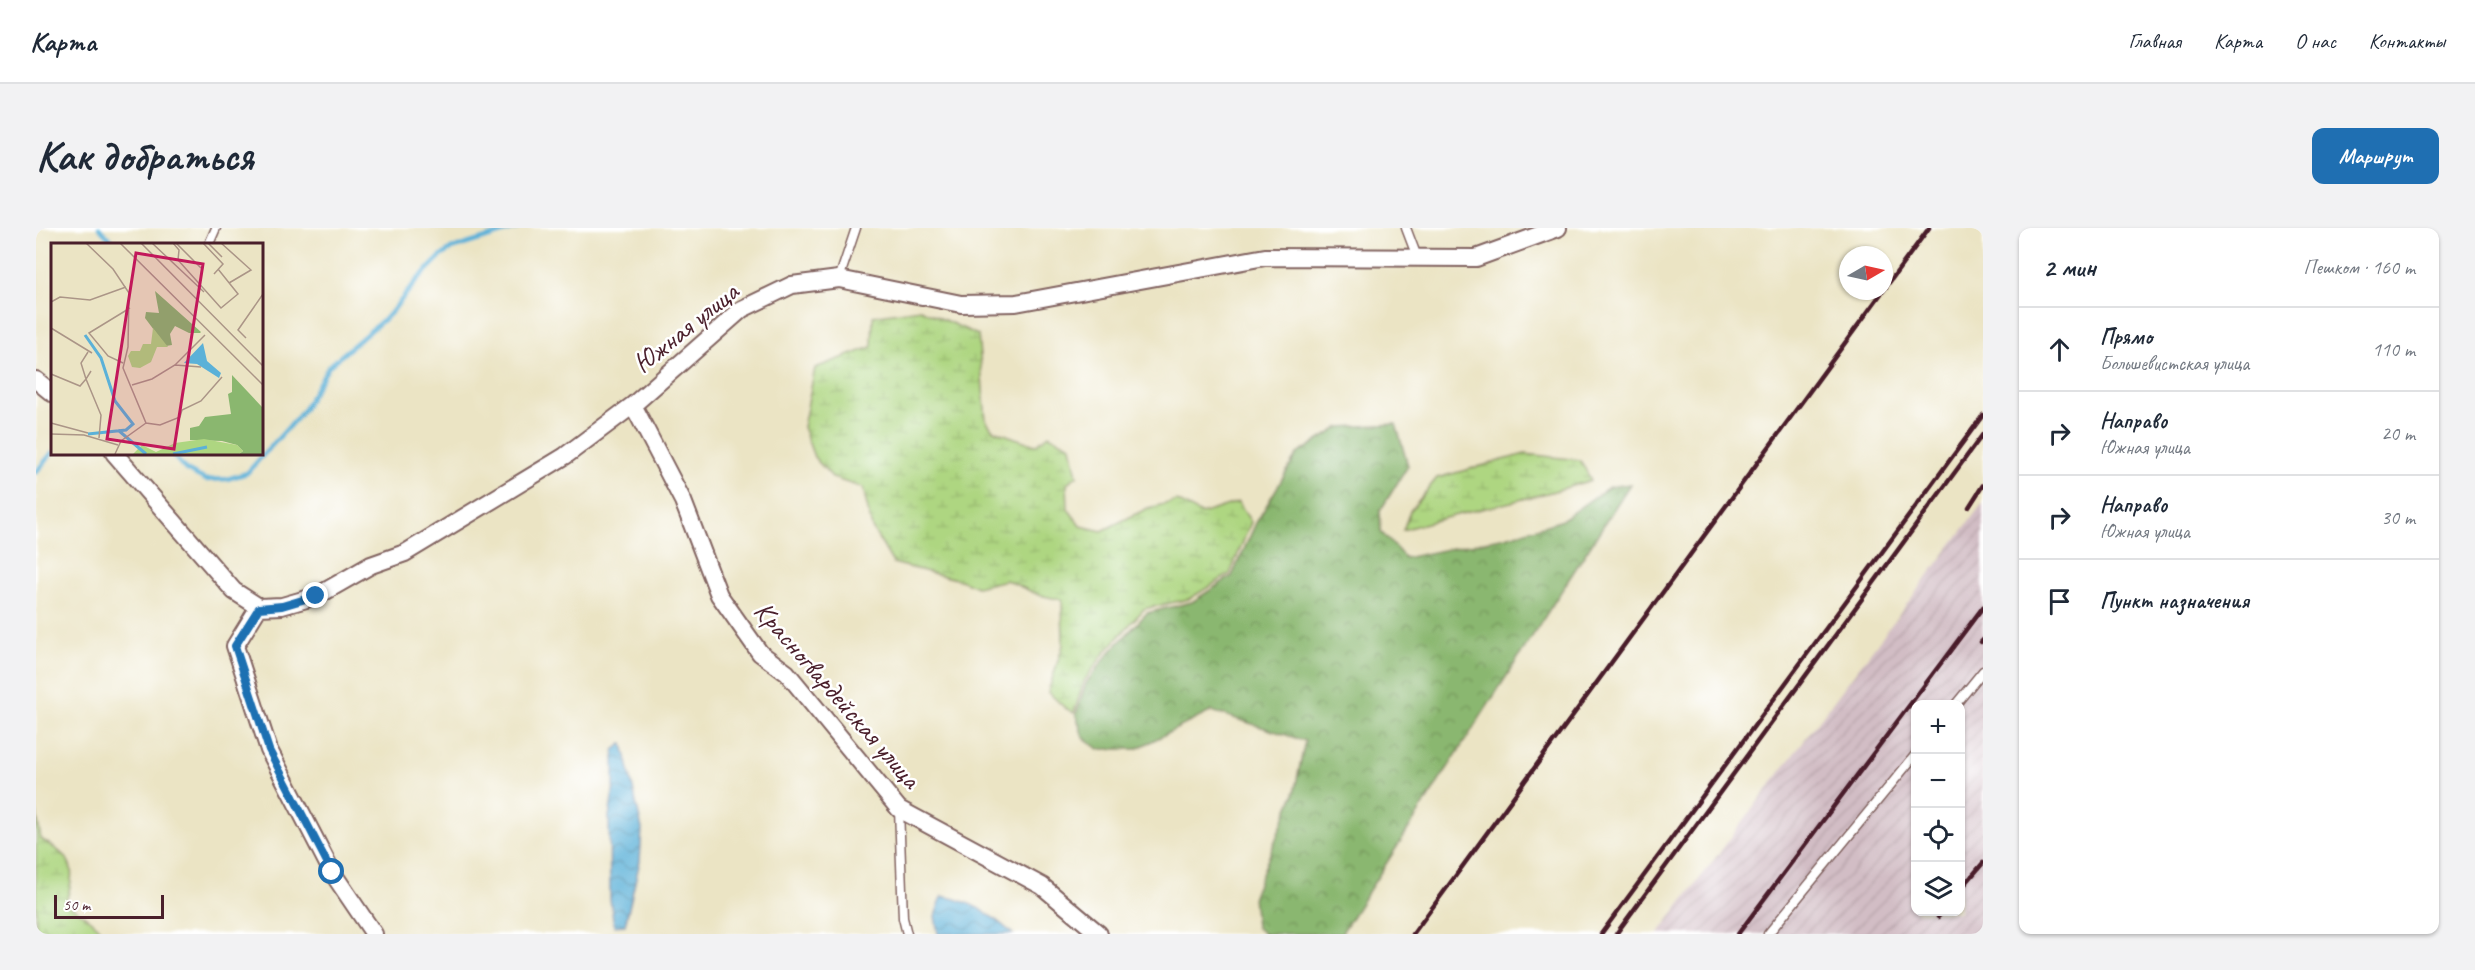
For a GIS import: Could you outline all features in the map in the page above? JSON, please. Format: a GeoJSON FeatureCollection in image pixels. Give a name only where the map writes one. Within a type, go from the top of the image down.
{"type":"FeatureCollection","features":[{"type":"Feature","properties":{"kind":"street","name":"Южная улица"},"geometry":{"type":"LineString","coordinates":[[259,608],[282,606],[316,596],[371,565],[405,553],[565,456],[633,405],[742,309],[792,285],[839,279],[961,304],[1016,303],[1265,257],[1476,258],[1558,228]]}},
{"type":"Feature","properties":{"kind":"street"},"geometry":{"type":"LineString","coordinates":[[36,380],[51,392]]}},
{"type":"Feature","properties":{"kind":"street","name":"Красногвардейская улица"},"geometry":{"type":"LineString","coordinates":[[633,405],[683,501],[719,596],[760,652],[787,672],[899,809],[1042,886],[1099,934]]}},
{"type":"Feature","properties":{"kind":"street"},"geometry":{"type":"LineString","coordinates":[[115,454],[234,591],[259,608],[235,646],[269,750],[332,872],[374,934]]}},
{"type":"Feature","properties":{"kind":"lane"},"geometry":{"type":"LineString","coordinates":[[209,243],[216,228]]}},
{"type":"Feature","properties":{"kind":"lane"},"geometry":{"type":"LineString","coordinates":[[839,279],[856,228]]}},
{"type":"Feature","properties":{"kind":"lane"},"geometry":{"type":"LineString","coordinates":[[1406,228],[1417,257]]}},
{"type":"Feature","properties":{"kind":"lane"},"geometry":{"type":"LineString","coordinates":[[1960,700],[1983,671]]}},
{"type":"Feature","properties":{"kind":"lane"},"geometry":{"type":"LineString","coordinates":[[1768,934],[1911,760]]}},
{"type":"Feature","properties":{"kind":"lane"},"geometry":{"type":"LineString","coordinates":[[899,809],[903,918],[907,934]]}},
{"type":"Feature","properties":{"kind":"shaded area"},"geometry":{"type":"Polygon","coordinates":[[[1983,503],[1983,934],[1658,934],[1983,503]]]}},
{"type":"Feature","properties":{"kind":"green space"},"geometry":{"type":"Polygon","coordinates":[[[920,309],[978,335],[986,420],[993,430],[1035,445],[1049,435],[1071,446],[1077,476],[1067,483],[1068,509],[1081,526],[1102,531],[1148,508],[1177,501],[1201,514],[1238,502],[1251,522],[1230,574],[1189,599],[1144,609],[1106,651],[1084,681],[1074,713],[1048,692],[1063,645],[1062,600],[1039,595],[1006,580],[977,587],[960,580],[893,563],[872,528],[863,488],[833,478],[814,457],[803,427],[815,368],[872,347],[873,316],[920,309]]]}},
{"type":"Feature","properties":{"kind":"green space"},"geometry":{"type":"Polygon","coordinates":[[[1396,424],[1408,466],[1380,511],[1381,532],[1405,558],[1506,537],[1560,521],[1609,487],[1630,484],[1341,934],[1264,934],[1256,927],[1253,896],[1294,794],[1305,741],[1212,711],[1136,749],[1099,749],[1083,737],[1076,714],[1086,683],[1109,653],[1147,613],[1192,602],[1232,576],[1256,523],[1297,454],[1340,427],[1396,424]]]}},
{"type":"Feature","properties":{"kind":"green space"},"geometry":{"type":"Polygon","coordinates":[[[1525,454],[1580,460],[1591,480],[1403,530],[1410,511],[1437,478],[1525,454]]]}},
{"type":"Feature","properties":{"kind":"green space"},"geometry":{"type":"Polygon","coordinates":[[[36,810],[41,839],[60,852],[70,864],[71,879],[66,902],[98,926],[103,934],[36,934],[36,810]]]}},
{"type":"Feature","properties":{"kind":"water"},"geometry":{"type":"Polygon","coordinates":[[[623,743],[642,829],[640,861],[625,925],[614,926],[610,899],[609,817],[614,786],[614,750],[623,743]]]}},
{"type":"Feature","properties":{"kind":"water"},"geometry":{"type":"Polygon","coordinates":[[[942,896],[980,909],[1013,934],[938,934],[935,916],[942,896]]]}},
{"type":"Feature","properties":{"kind":"waterway"},"geometry":{"type":"LineString","coordinates":[[99,228],[114,243]]}},
{"type":"Feature","properties":{"kind":"waterway"},"geometry":{"type":"LineString","coordinates":[[172,454],[186,470],[206,480],[227,479],[247,473],[302,412],[329,366],[390,314],[418,279],[440,257],[451,249],[518,228]]}},
{"type":"Feature","properties":{"kind":"waterway"},"geometry":{"type":"LineString","coordinates":[[36,472],[51,454]]}},
{"type":"Feature","properties":{"kind":"railway"},"geometry":{"type":"LineString","coordinates":[[1413,934],[1929,228]]}},
{"type":"Feature","properties":{"kind":"railway"},"geometry":{"type":"LineString","coordinates":[[1601,934],[1983,415]]}},
{"type":"Feature","properties":{"kind":"railway"},"geometry":{"type":"LineString","coordinates":[[1616,934],[1983,434]]}},
{"type":"Feature","properties":{"kind":"railway"},"geometry":{"type":"LineString","coordinates":[[1969,507],[1983,485]]}},
{"type":"Feature","properties":{"kind":"railway"},"geometry":{"type":"LineString","coordinates":[[1738,934],[1983,607]]}},
{"type":"Feature","properties":{"kind":"railway"},"geometry":{"type":"LineString","coordinates":[[1965,884],[1983,863]]}},
{"type":"Feature","properties":{"kind":"route"},"geometry":{"type":"LineString","coordinates":[[316,596],[282,606],[259,608],[235,646],[269,750],[332,872]]}}]}
